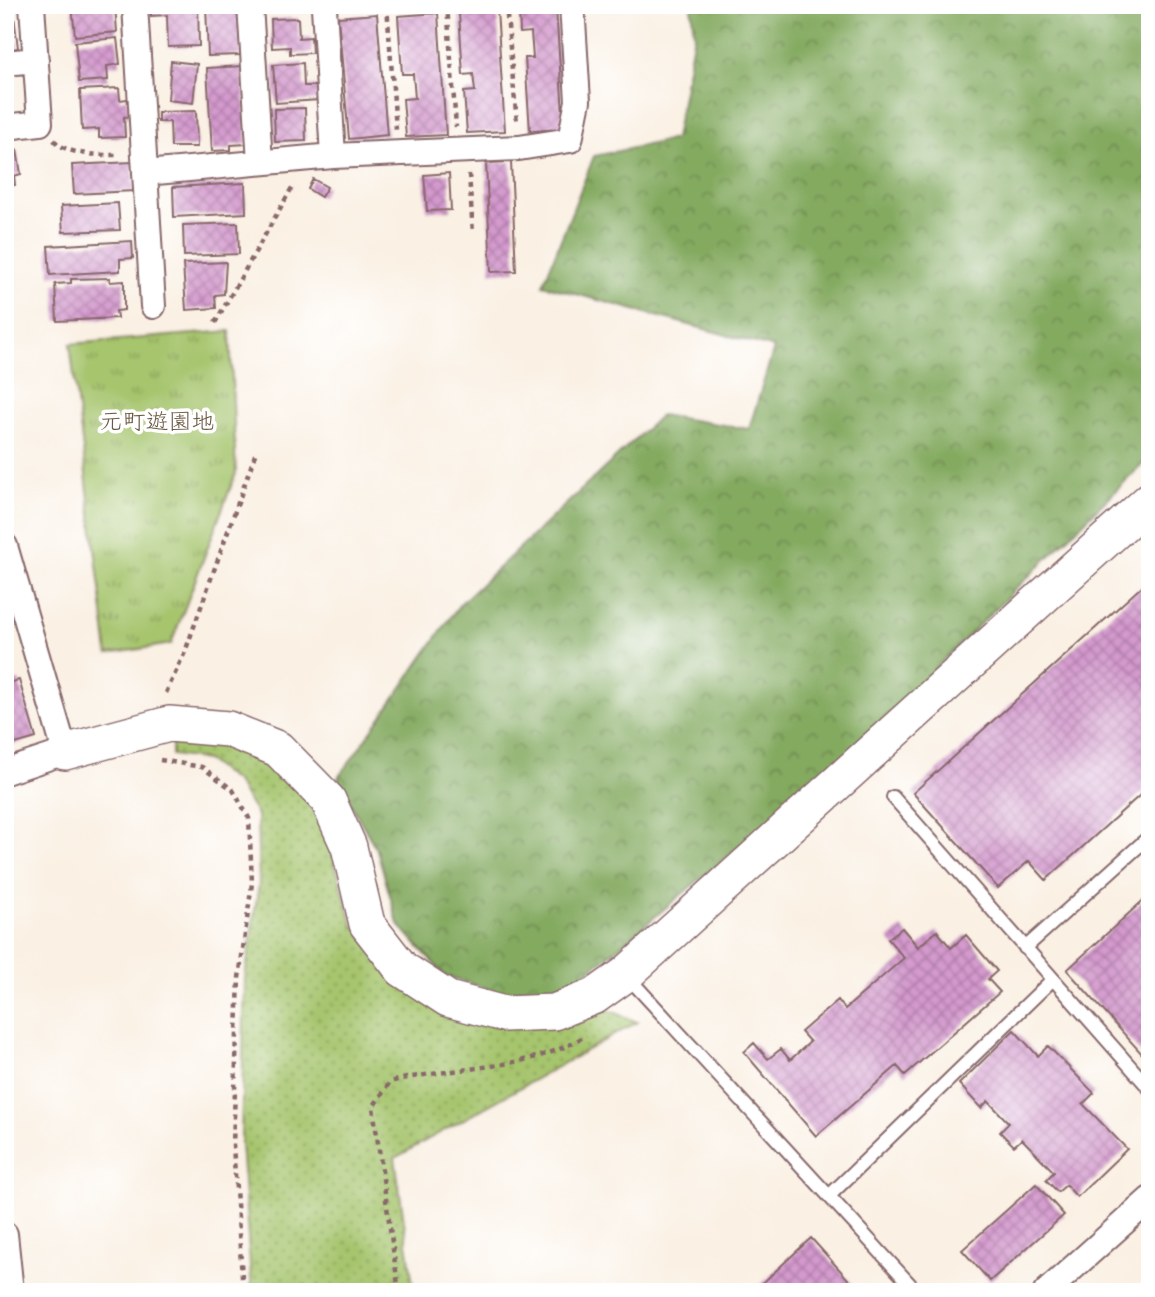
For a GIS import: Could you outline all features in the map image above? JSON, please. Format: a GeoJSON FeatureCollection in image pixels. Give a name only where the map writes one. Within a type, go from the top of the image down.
{"type":"FeatureCollection","features":[{"type":"Feature","properties":{"kind":"street"},"geometry":{"type":"LineString","coordinates":[[5,127],[40,123],[32,5]]}},
{"type":"Feature","properties":{"kind":"street"},"geometry":{"type":"LineString","coordinates":[[135,5],[153,306]]}},
{"type":"Feature","properties":{"kind":"street"},"geometry":{"type":"LineString","coordinates":[[250,5],[260,162]]}},
{"type":"Feature","properties":{"kind":"street"},"geometry":{"type":"LineString","coordinates":[[144,163],[260,162],[397,152],[519,148],[570,140],[578,101],[572,5]]}},
{"type":"Feature","properties":{"kind":"street"},"geometry":{"type":"LineString","coordinates":[[329,6],[333,156]]}},
{"type":"Feature","properties":{"kind":"street"},"geometry":{"type":"LineString","coordinates":[[5,63],[36,60]]}},
{"type":"Feature","properties":{"kind":"street"},"geometry":{"type":"LineString","coordinates":[[5,772],[65,752],[149,746],[169,724],[228,729],[278,749],[328,800],[349,846],[367,924],[402,969],[448,999],[503,1014],[554,1012],[595,996],[626,974],[1150,500]]}},
{"type":"Feature","properties":{"kind":"street"},"geometry":{"type":"LineString","coordinates":[[5,546],[11,588],[65,752]]}},
{"type":"Feature","properties":{"kind":"street"},"geometry":{"type":"LineString","coordinates":[[1046,1292],[1150,1199]]}},
{"type":"Feature","properties":{"kind":"street"},"geometry":{"type":"LineString","coordinates":[[5,1234],[11,1292]]}},
{"type":"Feature","properties":{"kind":"lane"},"geometry":{"type":"LineString","coordinates":[[893,797],[1150,1089]]}},
{"type":"Feature","properties":{"kind":"lane"},"geometry":{"type":"LineString","coordinates":[[1025,948],[1150,836]]}},
{"type":"Feature","properties":{"kind":"lane"},"geometry":{"type":"LineString","coordinates":[[626,974],[917,1292]]}},
{"type":"Feature","properties":{"kind":"lane"},"geometry":{"type":"LineString","coordinates":[[829,1196],[1053,979]]}},
{"type":"Feature","properties":{"kind":"path"},"geometry":{"type":"LineString","coordinates":[[387,5],[397,152]]}},
{"type":"Feature","properties":{"kind":"path"},"geometry":{"type":"LineString","coordinates":[[447,5],[473,233]]}},
{"type":"Feature","properties":{"kind":"path"},"geometry":{"type":"LineString","coordinates":[[506,5],[519,148]]}},
{"type":"Feature","properties":{"kind":"path"},"geometry":{"type":"LineString","coordinates":[[40,123],[58,145],[95,155],[144,163]]}},
{"type":"Feature","properties":{"kind":"path"},"geometry":{"type":"LineString","coordinates":[[215,323],[294,186],[299,159]]}},
{"type":"Feature","properties":{"kind":"path"},"geometry":{"type":"LineString","coordinates":[[243,1292],[233,1145],[239,978],[252,883],[249,818],[233,790],[202,767],[162,760],[149,746],[256,452]]}},
{"type":"Feature","properties":{"kind":"path"},"geometry":{"type":"LineString","coordinates":[[399,1292],[373,1107],[390,1082],[424,1073],[529,1059],[582,1038],[592,1030]]}},
{"type":"Feature","properties":{"kind":"green space"},"geometry":{"type":"Polygon","coordinates":[[[691,5],[1150,5],[1150,457],[841,761],[607,957],[558,994],[511,996],[445,976],[398,924],[377,850],[337,780],[460,604],[661,415],[749,429],[774,348],[543,285],[594,156],[675,139],[694,35],[691,5]]]}},
{"type":"Feature","properties":{"kind":"green space","name":"元町遊園地"},"geometry":{"type":"Polygon","coordinates":[[[230,331],[236,473],[171,644],[108,654],[70,344],[230,331]]]}},
{"type":"Feature","properties":{"kind":"green space"},"geometry":{"type":"Polygon","coordinates":[[[172,740],[225,743],[268,761],[318,806],[353,925],[441,1010],[602,1007],[637,1022],[395,1158],[414,1292],[252,1292],[241,1144],[245,977],[259,884],[257,815],[236,782],[206,760],[172,755],[172,740]]]}},
{"type":"Feature","properties":{"kind":"building"},"geometry":{"type":"Polygon","coordinates":[[[72,5],[115,5],[117,32],[75,36],[72,5]]]}},
{"type":"Feature","properties":{"kind":"building"},"geometry":{"type":"Polygon","coordinates":[[[151,5],[198,5],[199,46],[168,47],[167,15],[151,16],[151,5]]]}},
{"type":"Feature","properties":{"kind":"building"},"geometry":{"type":"Polygon","coordinates":[[[206,5],[239,5],[241,55],[208,56],[206,5]]]}},
{"type":"Feature","properties":{"kind":"building"},"geometry":{"type":"Polygon","coordinates":[[[556,8],[564,129],[530,131],[525,58],[533,58],[531,32],[520,33],[519,11],[556,8]]]}},
{"type":"Feature","properties":{"kind":"building"},"geometry":{"type":"Polygon","coordinates":[[[497,10],[505,131],[467,133],[464,92],[475,91],[473,74],[463,75],[459,13],[497,10]]]}},
{"type":"Feature","properties":{"kind":"building"},"geometry":{"type":"Polygon","coordinates":[[[438,13],[446,135],[406,137],[403,99],[415,98],[413,74],[402,74],[398,16],[438,13]]]}},
{"type":"Feature","properties":{"kind":"building"},"geometry":{"type":"Polygon","coordinates":[[[377,14],[387,135],[349,139],[338,17],[377,14]]]}},
{"type":"Feature","properties":{"kind":"building"},"geometry":{"type":"Polygon","coordinates":[[[14,16],[18,48],[5,50],[5,17],[14,16]]]}},
{"type":"Feature","properties":{"kind":"building"},"geometry":{"type":"Polygon","coordinates":[[[298,18],[299,38],[311,37],[312,53],[290,54],[290,47],[272,48],[271,19],[298,18]]]}},
{"type":"Feature","properties":{"kind":"building"},"geometry":{"type":"Polygon","coordinates":[[[117,38],[120,64],[107,66],[108,80],[79,82],[75,42],[117,38]]]}},
{"type":"Feature","properties":{"kind":"building"},"geometry":{"type":"Polygon","coordinates":[[[171,61],[197,64],[193,103],[168,100],[171,61]]]}},
{"type":"Feature","properties":{"kind":"building"},"geometry":{"type":"Polygon","coordinates":[[[303,63],[304,86],[318,86],[319,100],[276,103],[273,65],[303,63]]]}},
{"type":"Feature","properties":{"kind":"building"},"geometry":{"type":"Polygon","coordinates":[[[243,66],[247,144],[231,145],[231,150],[212,151],[207,68],[243,66]]]}},
{"type":"Feature","properties":{"kind":"building"},"geometry":{"type":"Polygon","coordinates":[[[119,88],[120,100],[128,99],[129,117],[124,117],[125,137],[99,138],[99,129],[82,130],[80,90],[119,88]]]}},
{"type":"Feature","properties":{"kind":"building"},"geometry":{"type":"Polygon","coordinates":[[[305,108],[306,141],[275,142],[274,109],[305,108]]]}},
{"type":"Feature","properties":{"kind":"building"},"geometry":{"type":"Polygon","coordinates":[[[196,111],[197,147],[171,147],[170,122],[158,122],[158,112],[196,111]]]}},
{"type":"Feature","properties":{"kind":"building"},"geometry":{"type":"Polygon","coordinates":[[[17,150],[21,174],[14,176],[15,185],[5,187],[5,152],[17,150]]]}},
{"type":"Feature","properties":{"kind":"building"},"geometry":{"type":"Polygon","coordinates":[[[133,162],[134,191],[74,194],[72,165],[133,162]]]}},
{"type":"Feature","properties":{"kind":"building"},"geometry":{"type":"Polygon","coordinates":[[[511,162],[516,271],[491,272],[486,163],[511,162]]]}},
{"type":"Feature","properties":{"kind":"building"},"geometry":{"type":"Polygon","coordinates":[[[449,173],[451,210],[427,211],[424,175],[449,173]]]}},
{"type":"Feature","properties":{"kind":"building"},"geometry":{"type":"Polygon","coordinates":[[[313,179],[327,187],[321,197],[308,189],[313,179]]]}},
{"type":"Feature","properties":{"kind":"building"},"geometry":{"type":"Polygon","coordinates":[[[245,183],[246,213],[174,217],[173,187],[245,183]]]}},
{"type":"Feature","properties":{"kind":"building"},"geometry":{"type":"Polygon","coordinates":[[[118,203],[120,230],[63,232],[61,206],[118,203]]]}},
{"type":"Feature","properties":{"kind":"building"},"geometry":{"type":"Polygon","coordinates":[[[238,223],[239,254],[184,256],[183,225],[238,223]]]}},
{"type":"Feature","properties":{"kind":"building"},"geometry":{"type":"Polygon","coordinates":[[[132,241],[133,258],[120,259],[120,271],[50,275],[48,246],[132,241]]]}},
{"type":"Feature","properties":{"kind":"building"},"geometry":{"type":"Polygon","coordinates":[[[226,262],[224,294],[215,295],[216,308],[186,310],[183,264],[226,262]]]}},
{"type":"Feature","properties":{"kind":"building"},"geometry":{"type":"Polygon","coordinates":[[[110,278],[110,282],[124,281],[124,310],[116,311],[117,318],[57,321],[55,284],[71,283],[71,279],[110,278]]]}},
{"type":"Feature","properties":{"kind":"building"},"geometry":{"type":"Polygon","coordinates":[[[1150,579],[1150,786],[1046,880],[1029,861],[998,888],[913,793],[1150,579]]]}},
{"type":"Feature","properties":{"kind":"building"},"geometry":{"type":"Polygon","coordinates":[[[19,680],[36,738],[5,747],[5,684],[19,680]]]}},
{"type":"Feature","properties":{"kind":"building"},"geometry":{"type":"Polygon","coordinates":[[[1150,894],[1150,1063],[1067,970],[1150,894]]]}},
{"type":"Feature","properties":{"kind":"building"},"geometry":{"type":"Polygon","coordinates":[[[902,928],[918,947],[937,931],[951,948],[966,935],[997,971],[988,979],[1000,992],[905,1075],[897,1066],[816,1136],[744,1052],[754,1043],[768,1059],[781,1049],[790,1060],[810,1042],[801,1032],[838,1000],[845,1009],[904,958],[888,939],[902,928]]]}},
{"type":"Feature","properties":{"kind":"building"},"geometry":{"type":"Polygon","coordinates":[[[1014,1030],[1038,1056],[1048,1046],[1094,1093],[1083,1104],[1127,1149],[1077,1197],[1066,1185],[1058,1192],[1046,1180],[1054,1172],[1022,1139],[1014,1146],[1000,1132],[1009,1123],[988,1101],[981,1108],[959,1084],[1014,1030]]]}},
{"type":"Feature","properties":{"kind":"building"},"geometry":{"type":"Polygon","coordinates":[[[1036,1184],[1064,1215],[990,1281],[962,1250],[1036,1184]]]}},
{"type":"Feature","properties":{"kind":"building"},"geometry":{"type":"Polygon","coordinates":[[[811,1238],[856,1288],[852,1292],[753,1292],[811,1238]]]}}]}
